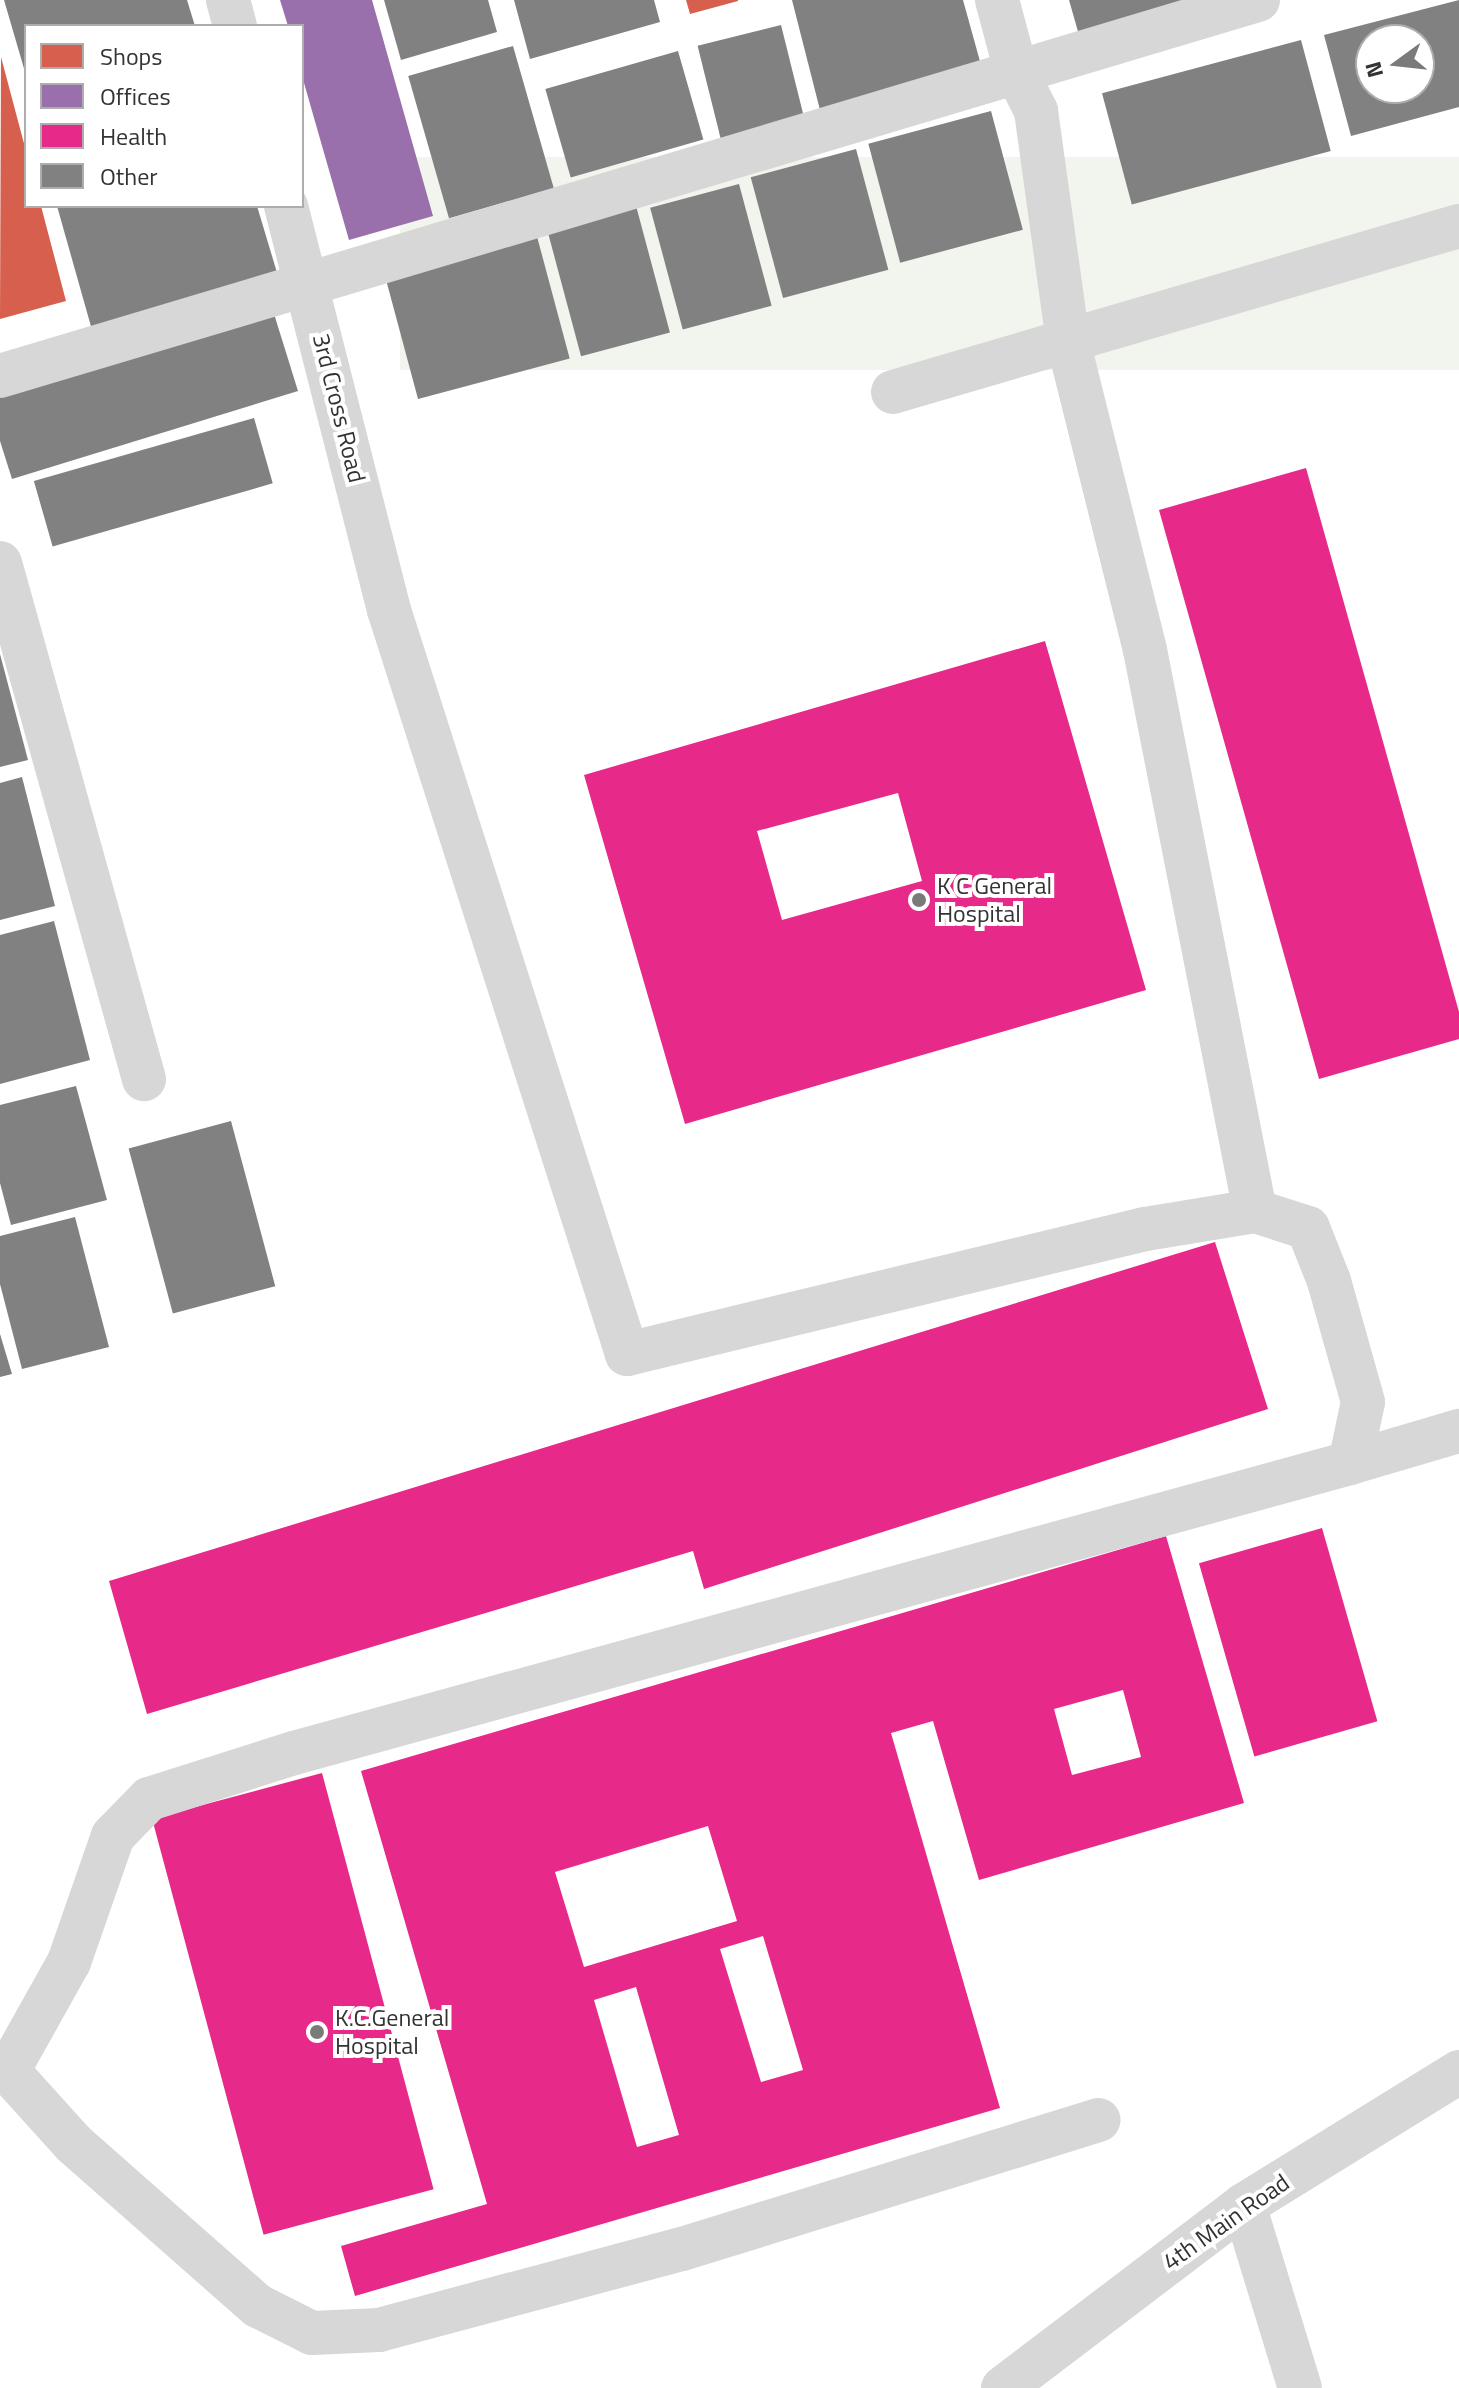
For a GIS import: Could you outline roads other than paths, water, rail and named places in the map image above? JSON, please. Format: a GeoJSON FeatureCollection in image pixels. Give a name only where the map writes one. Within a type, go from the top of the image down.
{"type":"FeatureCollection","features":[{"type":"Feature","properties":{"kind":"street"},"geometry":{"type":"LineString","coordinates":[[228,0],[234,24]]}},
{"type":"Feature","properties":{"kind":"street"},"geometry":{"type":"LineString","coordinates":[[997,0],[1016,71],[1036,111],[1068,341],[1145,650],[1255,1211],[1308,1228],[1329,1281],[1363,1402],[1350,1463]]}},
{"type":"Feature","properties":{"kind":"street"},"geometry":{"type":"LineString","coordinates":[[0,376],[1258,0]]}},
{"type":"Feature","properties":{"kind":"street","name":"3rd Cross Road"},"geometry":{"type":"LineString","coordinates":[[287,208],[309,286],[389,610],[627,1354],[1145,1229],[1255,1211]]}},
{"type":"Feature","properties":{"kind":"street"},"geometry":{"type":"LineString","coordinates":[[893,392],[1459,226]]}},
{"type":"Feature","properties":{"kind":"street"},"geometry":{"type":"LineString","coordinates":[[0,563],[144,1079]]}},
{"type":"Feature","properties":{"kind":"street"},"geometry":{"type":"LineString","coordinates":[[1098,2120],[682,2249],[379,2330],[312,2333],[258,2306],[74,2144],[4,2072],[69,1962],[113,1836],[149,1799],[294,1753],[521,1689],[1459,1431]]}},
{"type":"Feature","properties":{"kind":"street","name":"4th Main Road"},"geometry":{"type":"LineString","coordinates":[[1003,2388],[1244,2205],[1459,2072]]}},
{"type":"Feature","properties":{"kind":"street"},"geometry":{"type":"LineString","coordinates":[[1244,2205],[1300,2388]]}},
{"type":"Feature","properties":{"kind":"place","name":"K C General Hospital"},"geometry":{"type":"Point","coordinates":[919,900]}},
{"type":"Feature","properties":{"kind":"place","name":"K.C.General Hospital"},"geometry":{"type":"Point","coordinates":[317,2032]}}]}
